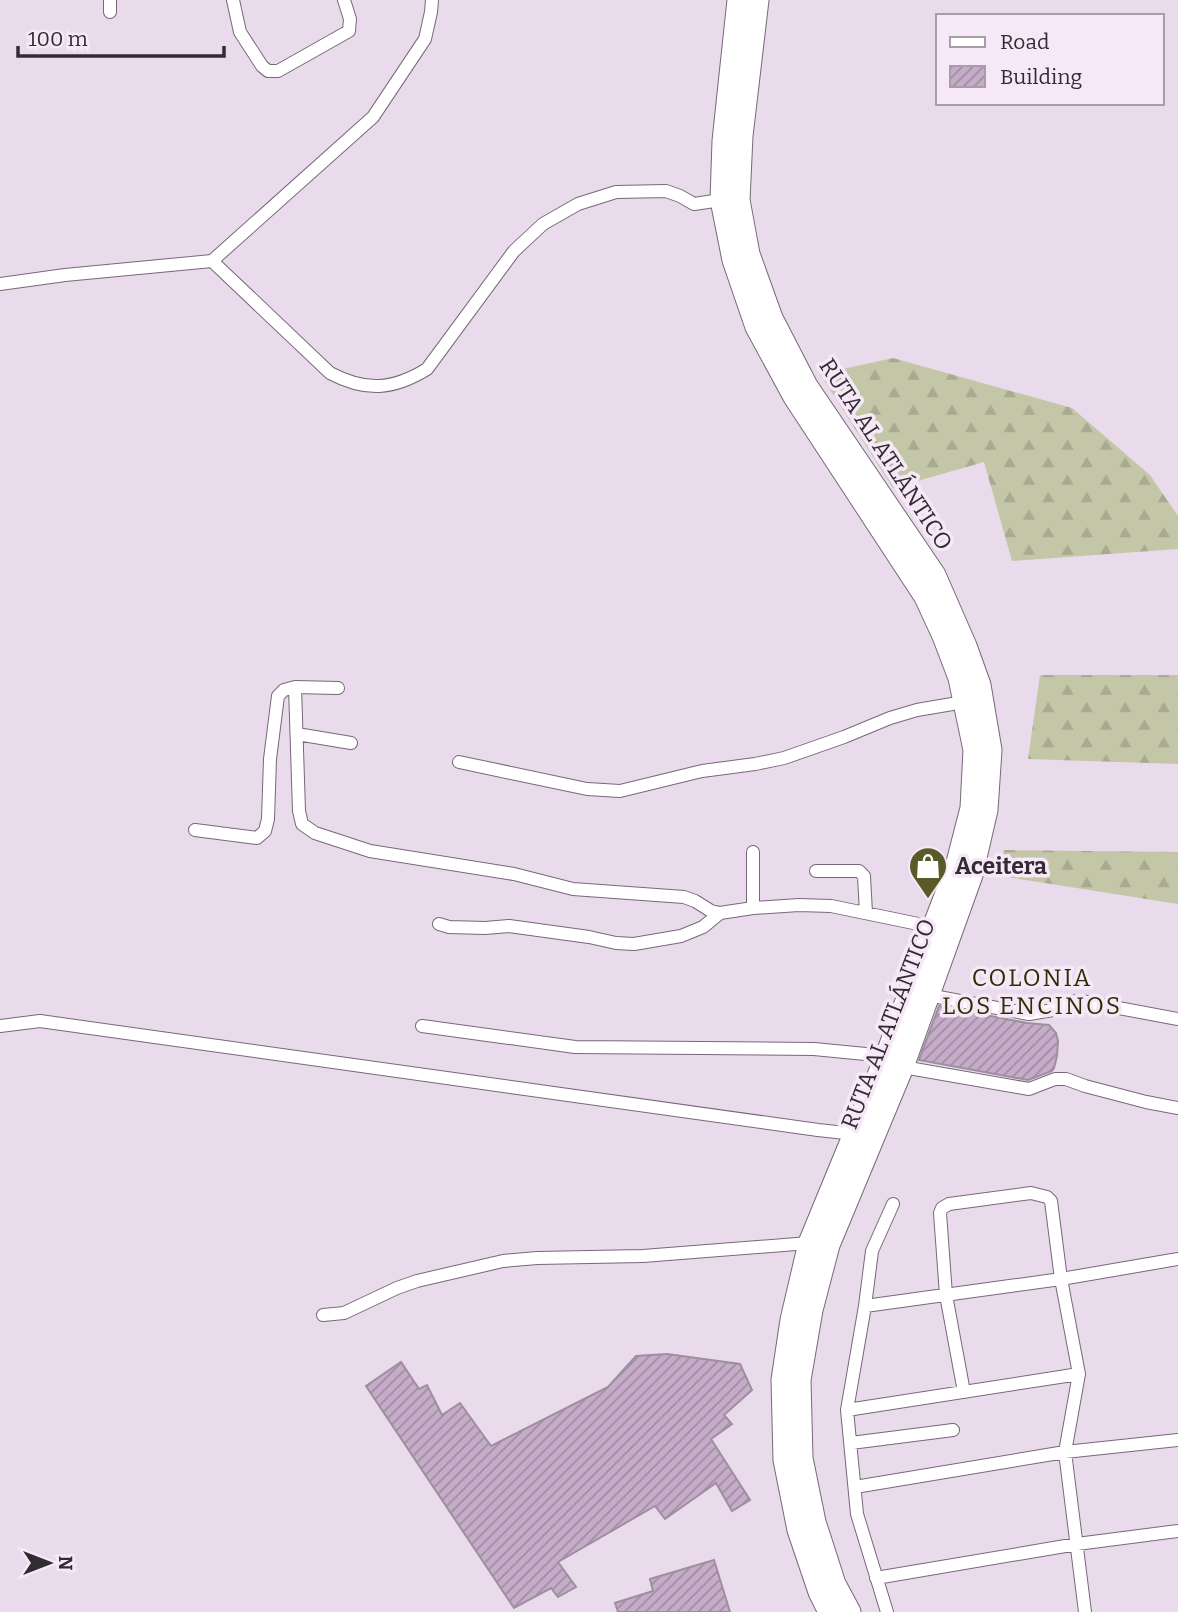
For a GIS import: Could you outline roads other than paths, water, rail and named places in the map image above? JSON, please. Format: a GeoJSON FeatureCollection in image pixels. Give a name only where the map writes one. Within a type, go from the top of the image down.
{"type":"FeatureCollection","features":[{"type":"Feature","properties":{"kind":"highway","name":"RUTA AL ATLÁNTICO"},"geometry":{"type":"LineString","coordinates":[[738,0],[723,141],[721,200],[733,260],[756,327],[794,397],[925,597],[955,667],[974,750],[971,808],[955,870],[933,927],[894,1061],[830,1245],[812,1310],[800,1380],[802,1458],[816,1522],[835,1584],[850,1612]]}},
{"type":"Feature","properties":{"kind":"highway","name":"RUTA AL ATLÁNTICO"},"geometry":{"type":"LineString","coordinates":[[758,0],[742,136],[739,200],[749,254],[772,318],[807,386],[935,575],[967,646],[980,685],[991,750],[987,810],[972,875],[928,995],[855,1134],[809,1243],[792,1320],[782,1380],[784,1460],[798,1530],[819,1592],[829,1612]]}},
{"type":"Feature","properties":{"kind":"street"},"geometry":{"type":"LineString","coordinates":[[233,0],[240,32],[268,71],[278,71],[349,31],[351,19],[344,0]]}},
{"type":"Feature","properties":{"kind":"street"},"geometry":{"type":"LineString","coordinates":[[0,284],[212,261],[373,117],[425,39],[432,0]]}},
{"type":"Feature","properties":{"kind":"street"},"geometry":{"type":"LineString","coordinates":[[212,261],[330,373],[353,383],[379,387],[396,384],[427,369],[514,251],[543,224],[578,204],[616,192],[666,191],[680,195],[694,204],[721,200]]}},
{"type":"Feature","properties":{"kind":"street"},"geometry":{"type":"LineString","coordinates":[[295,687],[299,811],[302,824],[315,833],[370,851],[514,874],[573,889],[684,897],[720,913],[799,905],[831,906],[933,927]]}},
{"type":"Feature","properties":{"kind":"street"},"geometry":{"type":"LineString","coordinates":[[195,830],[257,838],[265,831],[278,696],[284,690],[295,687],[338,688]]}},
{"type":"Feature","properties":{"kind":"street"},"geometry":{"type":"LineString","coordinates":[[459,762],[587,789],[620,791],[702,771],[784,758],[918,709],[964,702]]}},
{"type":"Feature","properties":{"kind":"street"},"geometry":{"type":"LineString","coordinates":[[297,734],[351,743]]}},
{"type":"Feature","properties":{"kind":"street"},"geometry":{"type":"LineString","coordinates":[[753,852],[753,908]]}},
{"type":"Feature","properties":{"kind":"street"},"geometry":{"type":"LineString","coordinates":[[816,870],[859,871],[864,876],[866,913]]}},
{"type":"Feature","properties":{"kind":"street"},"geometry":{"type":"LineString","coordinates":[[439,924],[449,927],[509,926],[634,944],[681,936],[703,927],[720,913]]}},
{"type":"Feature","properties":{"kind":"street"},"geometry":{"type":"LineString","coordinates":[[928,995],[1029,1014],[1053,1010],[1066,1002],[1081,1001],[1178,1019]]}},
{"type":"Feature","properties":{"kind":"street"},"geometry":{"type":"LineString","coordinates":[[0,1026],[40,1021],[855,1134]]}},
{"type":"Feature","properties":{"kind":"street"},"geometry":{"type":"LineString","coordinates":[[422,1026],[575,1047],[814,1049],[894,1061],[1029,1089],[1055,1079],[1066,1079],[1178,1108]]}},
{"type":"Feature","properties":{"kind":"street"},"geometry":{"type":"LineString","coordinates":[[964,1392],[946,1295],[940,1213],[942,1208],[949,1204],[1031,1193],[1047,1197],[1051,1200],[1061,1279],[1079,1374],[1065,1452],[1085,1612]]}},
{"type":"Feature","properties":{"kind":"street"},"geometry":{"type":"LineString","coordinates":[[887,1612],[857,1514],[847,1410],[872,1251],[892,1204]]}},
{"type":"Feature","properties":{"kind":"street"},"geometry":{"type":"LineString","coordinates":[[323,1315],[344,1312],[417,1281],[503,1261],[643,1256],[809,1243]]}},
{"type":"Feature","properties":{"kind":"street"},"geometry":{"type":"LineString","coordinates":[[865,1306],[1061,1279],[1178,1259]]}},
{"type":"Feature","properties":{"kind":"street"},"geometry":{"type":"LineString","coordinates":[[847,1410],[1079,1374]]}},
{"type":"Feature","properties":{"kind":"street"},"geometry":{"type":"LineString","coordinates":[[851,1443],[953,1430]]}},
{"type":"Feature","properties":{"kind":"street"},"geometry":{"type":"LineString","coordinates":[[855,1487],[1065,1452],[1178,1440]]}},
{"type":"Feature","properties":{"kind":"street"},"geometry":{"type":"LineString","coordinates":[[876,1578],[1077,1544],[1178,1531]]}},
{"type":"Feature","properties":{"kind":"place","name":"Aceitera"},"geometry":{"type":"Point","coordinates":[928,900]}},
{"type":"Feature","properties":{"kind":"district","name":"COLONIA LOS ENCINOS"},"geometry":{"type":"Point","coordinates":[1032,992]}}]}
